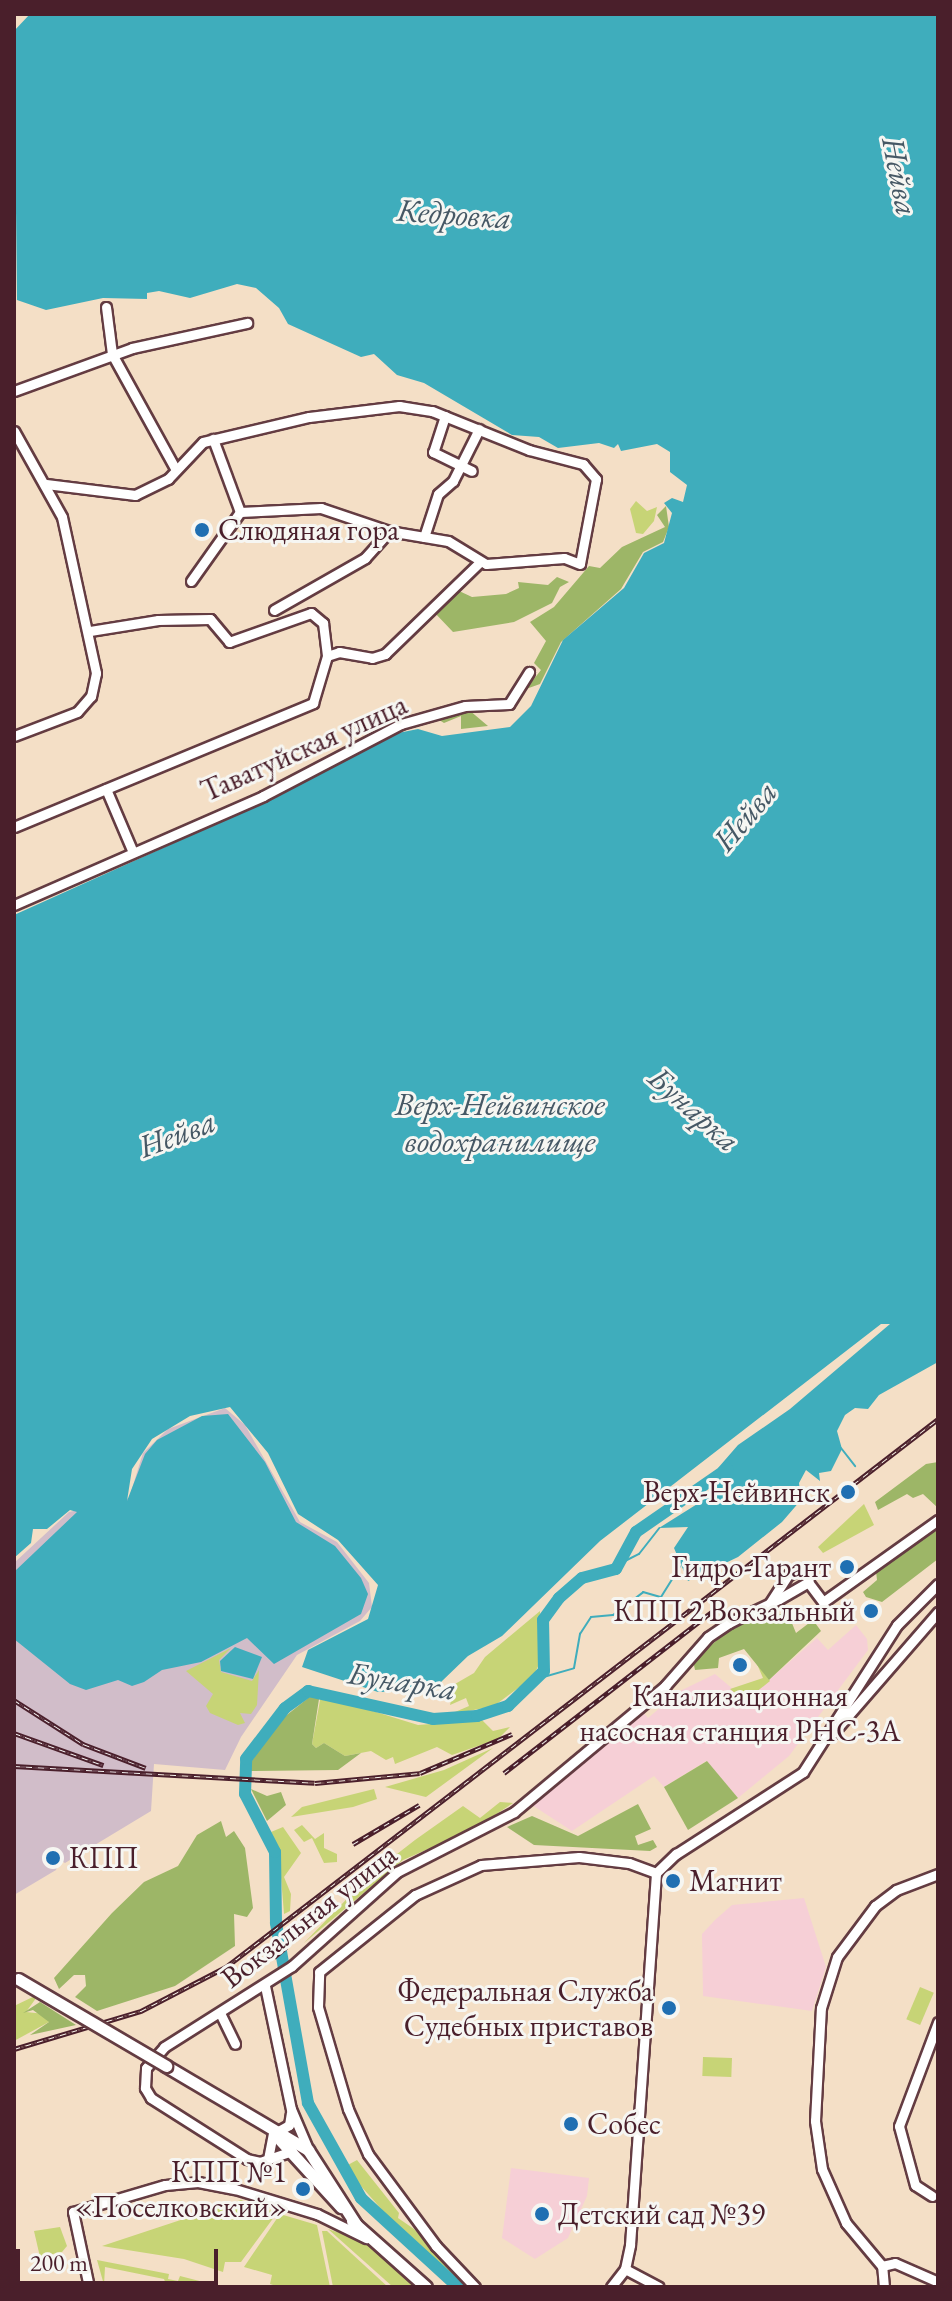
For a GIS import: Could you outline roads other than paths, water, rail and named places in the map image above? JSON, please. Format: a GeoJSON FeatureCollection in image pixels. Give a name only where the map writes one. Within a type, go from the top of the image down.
{"type":"FeatureCollection","features":[{"type":"Feature","properties":{"kind":"main road"},"geometry":{"type":"LineString","coordinates":[[16,1977],[273,2134],[308,2150],[317,2173]]}},
{"type":"Feature","properties":{"kind":"main road"},"geometry":{"type":"LineString","coordinates":[[273,2134],[317,2173],[368,2239],[426,2287]]}},
{"type":"Feature","properties":{"kind":"street"},"geometry":{"type":"LineString","coordinates":[[106,307],[112,354],[176,470]]}},
{"type":"Feature","properties":{"kind":"street"},"geometry":{"type":"LineString","coordinates":[[14,391],[112,354],[247,323]]}},
{"type":"Feature","properties":{"kind":"street"},"geometry":{"type":"LineString","coordinates":[[46,484],[126,496],[152,488],[176,470],[191,449],[213,439],[374,408],[412,407],[445,416],[593,471],[596,488],[583,530],[580,564],[564,558],[499,566],[480,562],[448,541],[389,531],[321,508],[240,512]]}},
{"type":"Feature","properties":{"kind":"street"},"geometry":{"type":"LineString","coordinates":[[445,416],[433,452],[472,471]]}},
{"type":"Feature","properties":{"kind":"street"},"geometry":{"type":"LineString","coordinates":[[424,537],[438,494],[453,481],[479,429]]}},
{"type":"Feature","properties":{"kind":"street"},"geometry":{"type":"LineString","coordinates":[[14,431],[46,484],[65,525],[90,631],[96,680],[87,702],[61,720],[14,736]]}},
{"type":"Feature","properties":{"kind":"street"},"geometry":{"type":"LineString","coordinates":[[213,439],[240,512]]}},
{"type":"Feature","properties":{"kind":"street"},"geometry":{"type":"LineString","coordinates":[[191,581],[240,512]]}},
{"type":"Feature","properties":{"kind":"street"},"geometry":{"type":"LineString","coordinates":[[274,610],[365,558],[389,531]]}},
{"type":"Feature","properties":{"kind":"street"},"geometry":{"type":"LineString","coordinates":[[327,656],[385,654],[480,562]]}},
{"type":"Feature","properties":{"kind":"street"},"geometry":{"type":"LineString","coordinates":[[14,827],[313,703],[327,656],[323,623],[314,614],[256,629],[229,642],[210,619],[158,620],[90,631]]}},
{"type":"Feature","properties":{"kind":"street","name":"Таватуйская улица"},"geometry":{"type":"LineString","coordinates":[[132,850],[263,796],[401,724],[465,706],[504,706],[514,700],[529,672]]}},
{"type":"Feature","properties":{"kind":"street"},"geometry":{"type":"LineString","coordinates":[[14,905],[132,850],[106,789]]}},
{"type":"Feature","properties":{"kind":"street","name":"Вокзальная улица"},"geometry":{"type":"LineString","coordinates":[[769,1604],[777,1586],[793,1572],[807,1570],[808,1582],[823,1602],[938,1520]]}},
{"type":"Feature","properties":{"kind":"street","name":"Вокзальная улица"},"geometry":{"type":"LineString","coordinates":[[268,2159],[247,2159],[151,2098],[145,2088],[146,2068],[158,2053],[221,2015],[292,1966],[397,1872],[514,1812],[665,1686],[708,1637],[808,1582]]}},
{"type":"Feature","properties":{"kind":"street"},"geometry":{"type":"LineString","coordinates":[[611,2287],[625,2269],[656,1873],[676,1854],[787,1786],[812,1758],[852,1701],[897,1625],[938,1584]]}},
{"type":"Feature","properties":{"kind":"street"},"geometry":{"type":"LineString","coordinates":[[852,1701],[938,1612]]}},
{"type":"Feature","properties":{"kind":"street"},"geometry":{"type":"LineString","coordinates":[[475,2287],[436,2246],[368,2154],[343,2095],[318,2007],[319,1972],[401,1905],[460,1871],[558,1857],[605,1859],[656,1873]]}},
{"type":"Feature","properties":{"kind":"street"},"geometry":{"type":"LineString","coordinates":[[884,2287],[882,2266],[846,2223],[822,2169],[815,2121],[821,2008],[837,1957],[875,1906],[896,1890],[938,1874]]}},
{"type":"Feature","properties":{"kind":"street"},"geometry":{"type":"LineString","coordinates":[[265,1986],[291,2109],[308,2150]]}},
{"type":"Feature","properties":{"kind":"street"},"geometry":{"type":"LineString","coordinates":[[221,2015],[235,2044]]}},
{"type":"Feature","properties":{"kind":"street"},"geometry":{"type":"LineString","coordinates":[[932,2196],[915,2185],[899,2126],[938,2022]]}},
{"type":"Feature","properties":{"kind":"street"},"geometry":{"type":"LineString","coordinates":[[291,2109],[289,2125],[273,2134],[268,2159],[292,2151]]}},
{"type":"Feature","properties":{"kind":"street"},"geometry":{"type":"LineString","coordinates":[[89,2287],[73,2212],[179,2183],[235,2189],[317,2214],[368,2239]]}},
{"type":"Feature","properties":{"kind":"street"},"geometry":{"type":"LineString","coordinates":[[882,2266],[895,2263],[938,2282]]}},
{"type":"Feature","properties":{"kind":"street"},"geometry":{"type":"LineString","coordinates":[[625,2269],[659,2287]]}},
{"type":"Feature","properties":{"kind":"water","name":"Верх-Нейвинское водохранилище"},"geometry":{"type":"Polygon","coordinates":[[[30,14],[938,14],[938,1362],[879,1395],[868,1409],[855,1408],[845,1415],[837,1431],[842,1449],[831,1471],[819,1473],[820,1481],[806,1470],[799,1483],[801,1500],[782,1522],[738,1557],[688,1581],[674,1548],[688,1527],[659,1528],[702,1501],[711,1492],[718,1468],[738,1445],[790,1409],[890,1324],[881,1324],[600,1541],[502,1636],[468,1656],[441,1682],[421,1691],[378,1692],[302,1667],[308,1650],[368,1619],[378,1585],[338,1540],[298,1514],[268,1453],[230,1407],[190,1416],[152,1439],[132,1469],[127,1501],[145,1454],[157,1440],[202,1416],[228,1414],[265,1462],[296,1522],[335,1546],[361,1578],[368,1594],[361,1614],[274,1664],[247,1638],[201,1662],[162,1670],[132,1686],[118,1680],[86,1690],[70,1684],[14,1639],[14,1572],[77,1512],[70,1510],[47,1529],[33,1529],[31,1543],[14,1558],[14,915],[278,796],[398,733],[418,729],[442,736],[510,727],[531,706],[563,640],[624,588],[644,553],[664,543],[672,513],[664,503],[672,498],[683,502],[687,485],[670,472],[670,452],[657,444],[621,451],[618,444],[614,448],[599,443],[558,448],[539,437],[512,435],[424,383],[397,375],[374,354],[361,357],[288,324],[279,308],[256,288],[237,284],[190,298],[159,291],[147,293],[147,299],[103,298],[46,310],[17,300],[14,31],[30,14]]]}},
{"type":"Feature","properties":{"kind":"water"},"geometry":{"type":"Polygon","coordinates":[[[235,1647],[262,1657],[253,1679],[221,1671],[220,1661],[235,1647]]]}},
{"type":"Feature","properties":{"kind":"waterway"},"geometry":{"type":"LineString","coordinates":[[841,1448],[855,1466]]}},
{"type":"Feature","properties":{"kind":"waterway","name":"Бунарка"},"geometry":{"type":"LineString","coordinates":[[458,2287],[361,2198],[308,2103],[276,1923],[275,1852],[245,1794],[246,1759],[285,1708],[308,1691],[433,1719],[477,1716],[508,1706],[544,1671],[543,1620],[559,1598],[582,1578],[616,1569],[636,1532],[727,1469]]}},
{"type":"Feature","properties":{"kind":"waterway"},"geometry":{"type":"LineString","coordinates":[[623,1562],[639,1554],[659,1528]]}},
{"type":"Feature","properties":{"kind":"waterway"},"geometry":{"type":"LineString","coordinates":[[540,1678],[574,1668],[580,1634],[591,1617],[613,1615],[643,1592],[661,1597],[680,1566]]}},
{"type":"Feature","properties":{"kind":"railway"},"geometry":{"type":"LineString","coordinates":[[14,2049],[141,2011],[226,1967],[938,1419]]}},
{"type":"Feature","properties":{"kind":"railway"},"geometry":{"type":"LineString","coordinates":[[504,1773],[717,1608]]}},
{"type":"Feature","properties":{"kind":"railway"},"geometry":{"type":"LineString","coordinates":[[14,1700],[83,1744],[146,1768]]}},
{"type":"Feature","properties":{"kind":"railway"},"geometry":{"type":"LineString","coordinates":[[14,1733],[103,1765]]}},
{"type":"Feature","properties":{"kind":"railway"},"geometry":{"type":"LineString","coordinates":[[14,1766],[315,1783],[420,1773],[512,1734]]}},
{"type":"Feature","properties":{"kind":"railway"},"geometry":{"type":"LineString","coordinates":[[353,1844],[419,1805]]}},
{"type":"Feature","properties":{"kind":"railway"},"geometry":{"type":"LineString","coordinates":[[274,1957],[286,1947]]}},
{"type":"Feature","properties":{"kind":"place","name":"Слюдяная гора"},"geometry":{"type":"Point","coordinates":[202,530]}},
{"type":"Feature","properties":{"kind":"place","name":"Верх-Нейвинск"},"geometry":{"type":"Point","coordinates":[848,1492]}},
{"type":"Feature","properties":{"kind":"place","name":"Гидро-Гарант"},"geometry":{"type":"Point","coordinates":[847,1567]}},
{"type":"Feature","properties":{"kind":"place","name":"КПП 2 Вокзальный"},"geometry":{"type":"Point","coordinates":[871,1611]}},
{"type":"Feature","properties":{"kind":"place","name":"Канализационная насосная станция РНС-3А"},"geometry":{"type":"Point","coordinates":[740,1665]}},
{"type":"Feature","properties":{"kind":"place","name":"КПП"},"geometry":{"type":"Point","coordinates":[53,1858]}},
{"type":"Feature","properties":{"kind":"place","name":"Магнит"},"geometry":{"type":"Point","coordinates":[673,1881]}},
{"type":"Feature","properties":{"kind":"place","name":"Федеральная Служба Судебных приставов"},"geometry":{"type":"Point","coordinates":[669,2008]}},
{"type":"Feature","properties":{"kind":"place","name":"Собес"},"geometry":{"type":"Point","coordinates":[571,2124]}},
{"type":"Feature","properties":{"kind":"place","name":"КПП №1 «Поселковский»"},"geometry":{"type":"Point","coordinates":[303,2189]}},
{"type":"Feature","properties":{"kind":"place","name":"Детский сад №39"},"geometry":{"type":"Point","coordinates":[542,2214]}},
{"type":"Feature","properties":{"kind":"water label","name":"Нейва"},"geometry":{"type":"Point","coordinates":[900,176]}},
{"type":"Feature","properties":{"kind":"water label","name":"Кедровка"},"geometry":{"type":"Point","coordinates":[454,214]}},
{"type":"Feature","properties":{"kind":"water label","name":"Нейва"},"geometry":{"type":"Point","coordinates":[745,816]}},
{"type":"Feature","properties":{"kind":"water label","name":"Нейва"},"geometry":{"type":"Point","coordinates":[177,1134]}}]}
